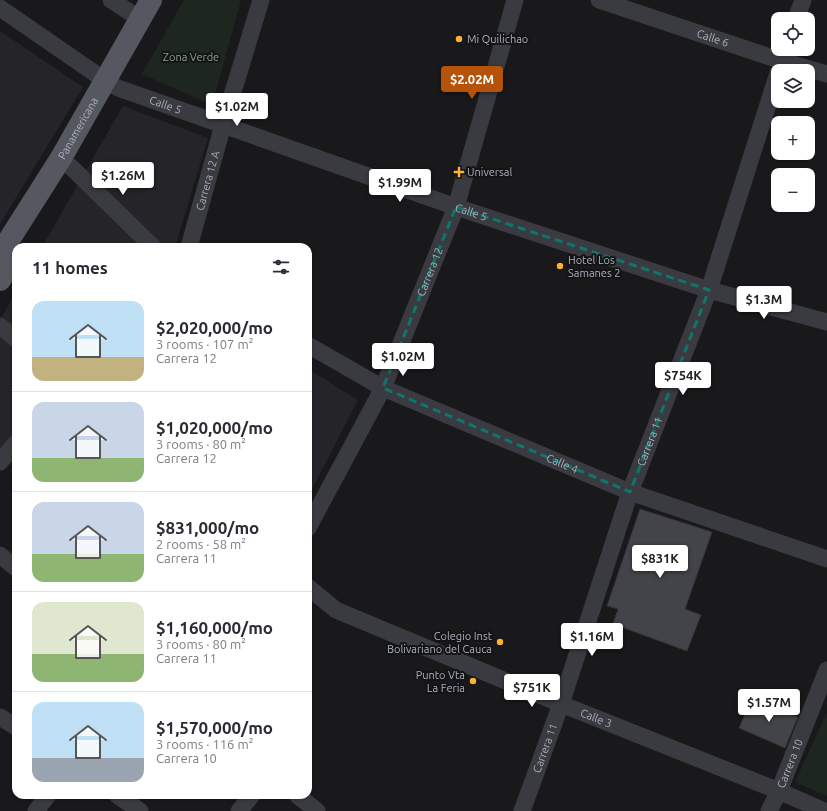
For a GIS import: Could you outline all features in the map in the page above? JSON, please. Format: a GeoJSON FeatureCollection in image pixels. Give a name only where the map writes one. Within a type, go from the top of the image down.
{"type":"FeatureCollection","features":[{"type":"Feature","properties":{"kind":"main road","name":"Panamericana"},"geometry":{"type":"LineString","coordinates":[[24,243],[71,167],[112,85],[140,20],[151,0]]}},
{"type":"Feature","properties":{"kind":"main road","name":"Panamericana"},"geometry":{"type":"LineString","coordinates":[[0,254],[61,158],[112,85],[167,0]]}},
{"type":"Feature","properties":{"kind":"main road"},"geometry":{"type":"LineString","coordinates":[[0,280],[12,261]]}},
{"type":"Feature","properties":{"kind":"street"},"geometry":{"type":"LineString","coordinates":[[111,0],[140,20]]}},
{"type":"Feature","properties":{"kind":"street","name":"Carrera 12 A"},"geometry":{"type":"LineString","coordinates":[[190,243],[223,125],[261,0]]}},
{"type":"Feature","properties":{"kind":"street","name":"Carrera 12"},"geometry":{"type":"LineString","coordinates":[[312,521],[383,388],[456,207],[515,0]]}},
{"type":"Feature","properties":{"kind":"street","name":"Calle 6"},"geometry":{"type":"LineString","coordinates":[[599,0],[781,64]]}},
{"type":"Feature","properties":{"kind":"street"},"geometry":{"type":"LineString","coordinates":[[799,12],[803,0]]}},
{"type":"Feature","properties":{"kind":"street","name":"Calle 5"},"geometry":{"type":"LineString","coordinates":[[0,8],[112,85],[456,207],[709,290],[827,322]]}},
{"type":"Feature","properties":{"kind":"street","name":"Calle 6"},"geometry":{"type":"LineString","coordinates":[[815,71],[827,74]]}},
{"type":"Feature","properties":{"kind":"street","name":"Carrera 11"},"geometry":{"type":"LineString","coordinates":[[522,811],[561,704],[630,492],[709,290],[771,95]]}},
{"type":"Feature","properties":{"kind":"street"},"geometry":{"type":"LineString","coordinates":[[71,167],[149,243]]}},
{"type":"Feature","properties":{"kind":"street"},"geometry":{"type":"LineString","coordinates":[[0,326],[12,336]]}},
{"type":"Feature","properties":{"kind":"street","name":"Calle 4"},"geometry":{"type":"LineString","coordinates":[[312,348],[383,388],[630,492],[827,559]]}},
{"type":"Feature","properties":{"kind":"street"},"geometry":{"type":"LineString","coordinates":[[0,462],[12,448]]}},
{"type":"Feature","properties":{"kind":"street"},"geometry":{"type":"LineString","coordinates":[[0,555],[12,565]]}},
{"type":"Feature","properties":{"kind":"street","name":"Calle 3"},"geometry":{"type":"LineString","coordinates":[[312,590],[336,610],[561,704],[779,791],[824,811]]}},
{"type":"Feature","properties":{"kind":"street","name":"Carrera 10"},"geometry":{"type":"LineString","coordinates":[[769,811],[779,791],[827,670]]}},
{"type":"Feature","properties":{"kind":"street"},"geometry":{"type":"LineString","coordinates":[[0,717],[12,724]]}},
{"type":"Feature","properties":{"kind":"street"},"geometry":{"type":"LineString","coordinates":[[36,811],[45,799]]}},
{"type":"Feature","properties":{"kind":"street"},"geometry":{"type":"LineString","coordinates":[[123,799],[140,811]]}},
{"type":"Feature","properties":{"kind":"street"},"geometry":{"type":"LineString","coordinates":[[239,811],[249,799]]}},
{"type":"Feature","properties":{"kind":"street"},"geometry":{"type":"LineString","coordinates":[[302,799],[317,811]]}},
{"type":"Feature","properties":{"kind":"highlighted area"},"geometry":{"type":"Polygon","coordinates":[[[456,207],[709,290],[630,492],[383,388],[456,207]]]}},
{"type":"Feature","properties":{"kind":"shaded area"},"geometry":{"type":"Polygon","coordinates":[[[0,31],[83,87],[0,224],[0,31]]]}},
{"type":"Feature","properties":{"kind":"shaded area"},"geometry":{"type":"Polygon","coordinates":[[[123,106],[208,138],[176,243],[44,243],[123,106]]]}},
{"type":"Feature","properties":{"kind":"shaded area"},"geometry":{"type":"Polygon","coordinates":[[[12,299],[12,446],[0,457],[0,320],[12,299]]]}},
{"type":"Feature","properties":{"kind":"shaded area"},"geometry":{"type":"Polygon","coordinates":[[[312,371],[358,400],[312,489],[312,371]]]}},
{"type":"Feature","properties":{"kind":"green space","name":"Zona Verde"},"geometry":{"type":"Polygon","coordinates":[[[184,0],[241,0],[212,105],[142,74],[184,0]]]}},
{"type":"Feature","properties":{"kind":"green space"},"geometry":{"type":"Polygon","coordinates":[[[827,712],[827,796],[795,782],[827,712]]]}},
{"type":"Feature","properties":{"kind":"building"},"geometry":{"type":"Polygon","coordinates":[[[640,509],[712,532],[685,609],[701,615],[687,651],[613,624],[618,609],[607,606],[640,509]]]}},
{"type":"Feature","properties":{"kind":"building"},"geometry":{"type":"Polygon","coordinates":[[[752,698],[798,717],[785,748],[739,728],[752,698]]]}},
{"type":"Feature","properties":{"kind":"place","name":"Mi Quilichao"},"geometry":{"type":"Point","coordinates":[459,39]}},
{"type":"Feature","properties":{"kind":"place","name":"Universal"},"geometry":{"type":"Point","coordinates":[459,172]}},
{"type":"Feature","properties":{"kind":"place","name":"Hotel Los Samanes 2"},"geometry":{"type":"Point","coordinates":[560,266]}},
{"type":"Feature","properties":{"kind":"place","name":"Colegio Inst Bolivariano del Cauca"},"geometry":{"type":"Point","coordinates":[500,642]}},
{"type":"Feature","properties":{"kind":"place","name":"Punto Vta La Feria"},"geometry":{"type":"Point","coordinates":[473,681]}}]}
